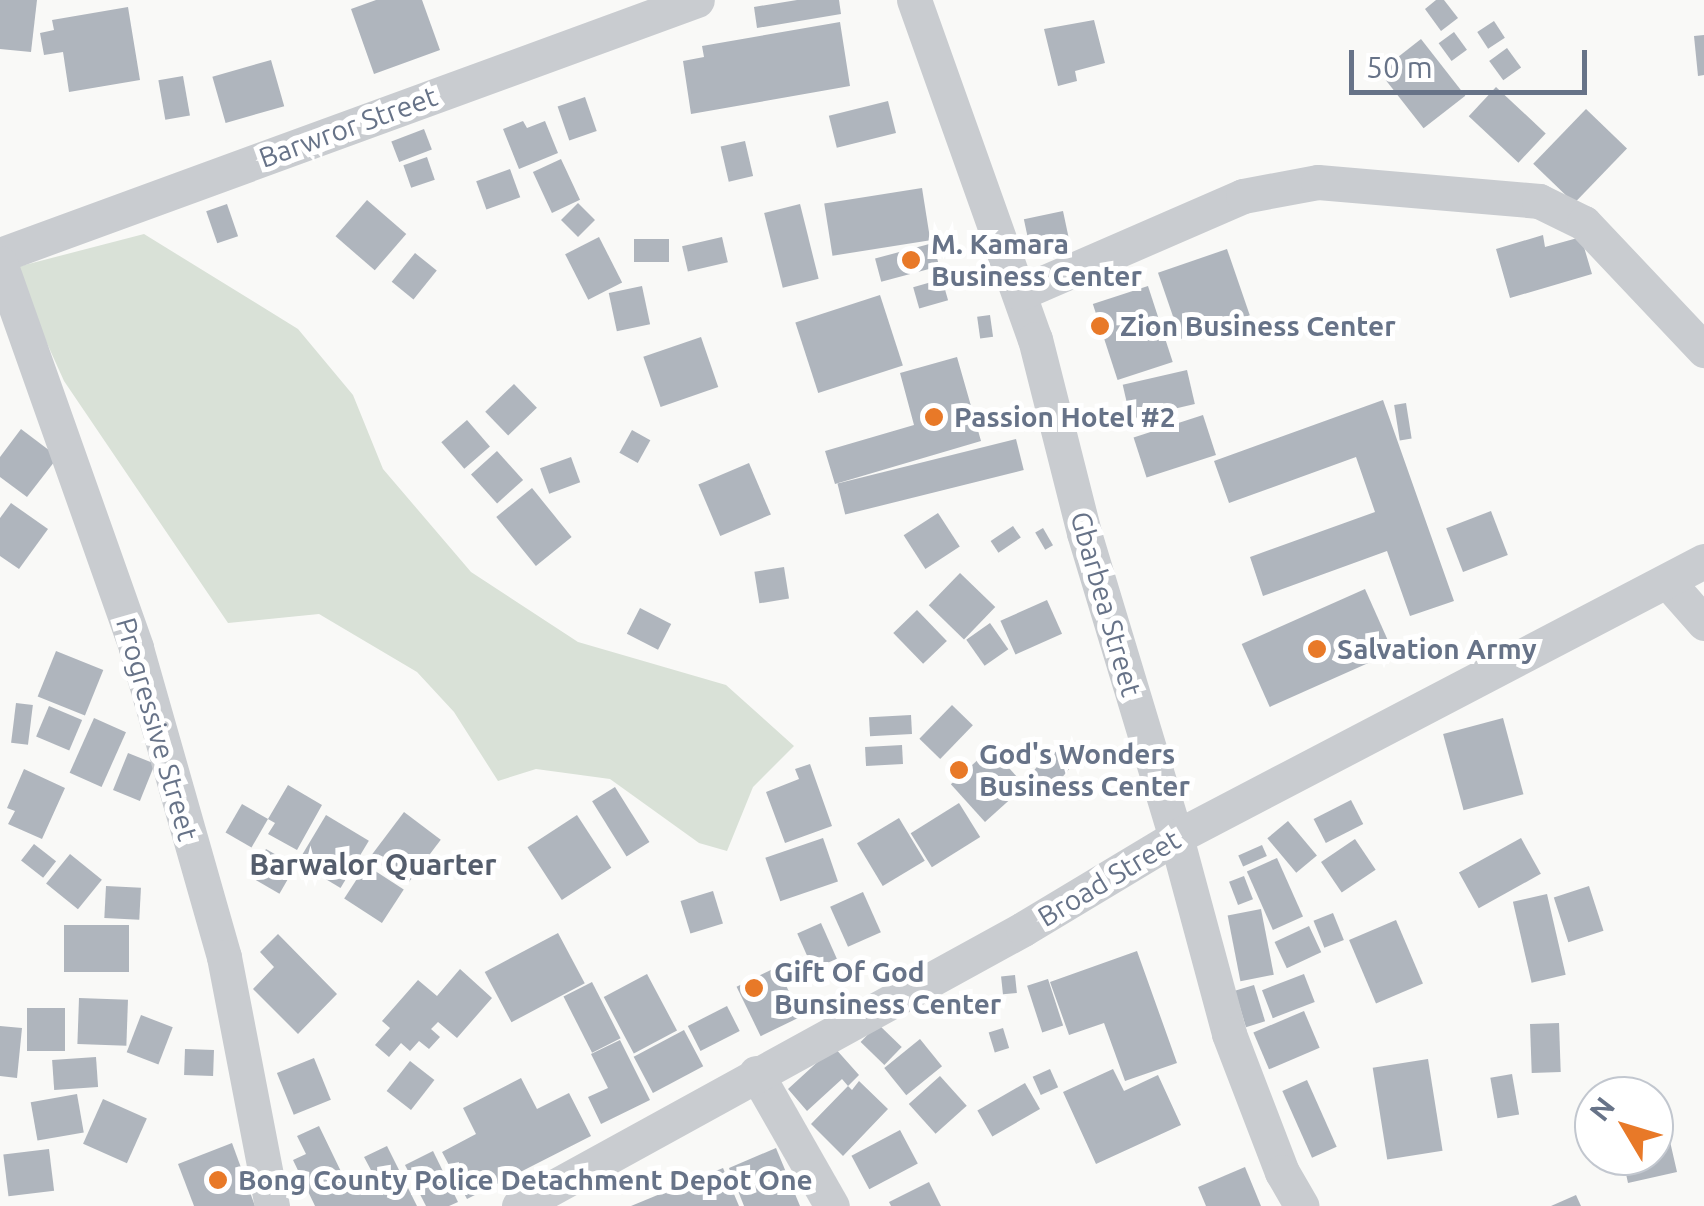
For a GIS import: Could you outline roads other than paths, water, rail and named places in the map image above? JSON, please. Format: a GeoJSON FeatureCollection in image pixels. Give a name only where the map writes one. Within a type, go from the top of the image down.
{"type":"FeatureCollection","features":[{"type":"Feature","properties":{"kind":"street","name":"Barwror Street"},"geometry":{"type":"LineString","coordinates":[[0,254],[697,0]]}},
{"type":"Feature","properties":{"kind":"street","name":"Gbarbea Street"},"geometry":{"type":"LineString","coordinates":[[914,0],[1020,292],[1084,533],[1176,836],[1229,1034],[1282,1172],[1302,1206]]}},
{"type":"Feature","properties":{"kind":"street"},"geometry":{"type":"LineString","coordinates":[[1020,292],[1244,196],[1318,182],[1337,183],[1539,201],[1584,224],[1704,350]]}},
{"type":"Feature","properties":{"kind":"street","name":"Progressive Street"},"geometry":{"type":"LineString","coordinates":[[0,263],[141,666],[224,957],[272,1206]]}},
{"type":"Feature","properties":{"kind":"street","name":"Broad Street"},"geometry":{"type":"LineString","coordinates":[[519,1206],[1023,929],[1176,836],[1704,562]]}},
{"type":"Feature","properties":{"kind":"street"},"geometry":{"type":"LineString","coordinates":[[1667,581],[1704,623]]}},
{"type":"Feature","properties":{"kind":"street"},"geometry":{"type":"LineString","coordinates":[[756,1073],[832,1206]]}},
{"type":"Feature","properties":{"kind":"place","name":"M. Kamara Business Center"},"geometry":{"type":"Point","coordinates":[911,260]}},
{"type":"Feature","properties":{"kind":"place","name":"Zion Business Center"},"geometry":{"type":"Point","coordinates":[1100,326]}},
{"type":"Feature","properties":{"kind":"place","name":"Passion Hotel #2"},"geometry":{"type":"Point","coordinates":[934,417]}},
{"type":"Feature","properties":{"kind":"place","name":"Salvation Army"},"geometry":{"type":"Point","coordinates":[1317,649]}},
{"type":"Feature","properties":{"kind":"place","name":"God's Wonders Business Center"},"geometry":{"type":"Point","coordinates":[959,770]}},
{"type":"Feature","properties":{"kind":"place","name":"Gift Of God Bunsiness Center"},"geometry":{"type":"Point","coordinates":[754,988]}},
{"type":"Feature","properties":{"kind":"place","name":"Bong County Police Detachment Depot One"},"geometry":{"type":"Point","coordinates":[218,1180]}},
{"type":"Feature","properties":{"kind":"district","name":"Barwalor Quarter"},"geometry":{"type":"Point","coordinates":[373,864]}}]}
